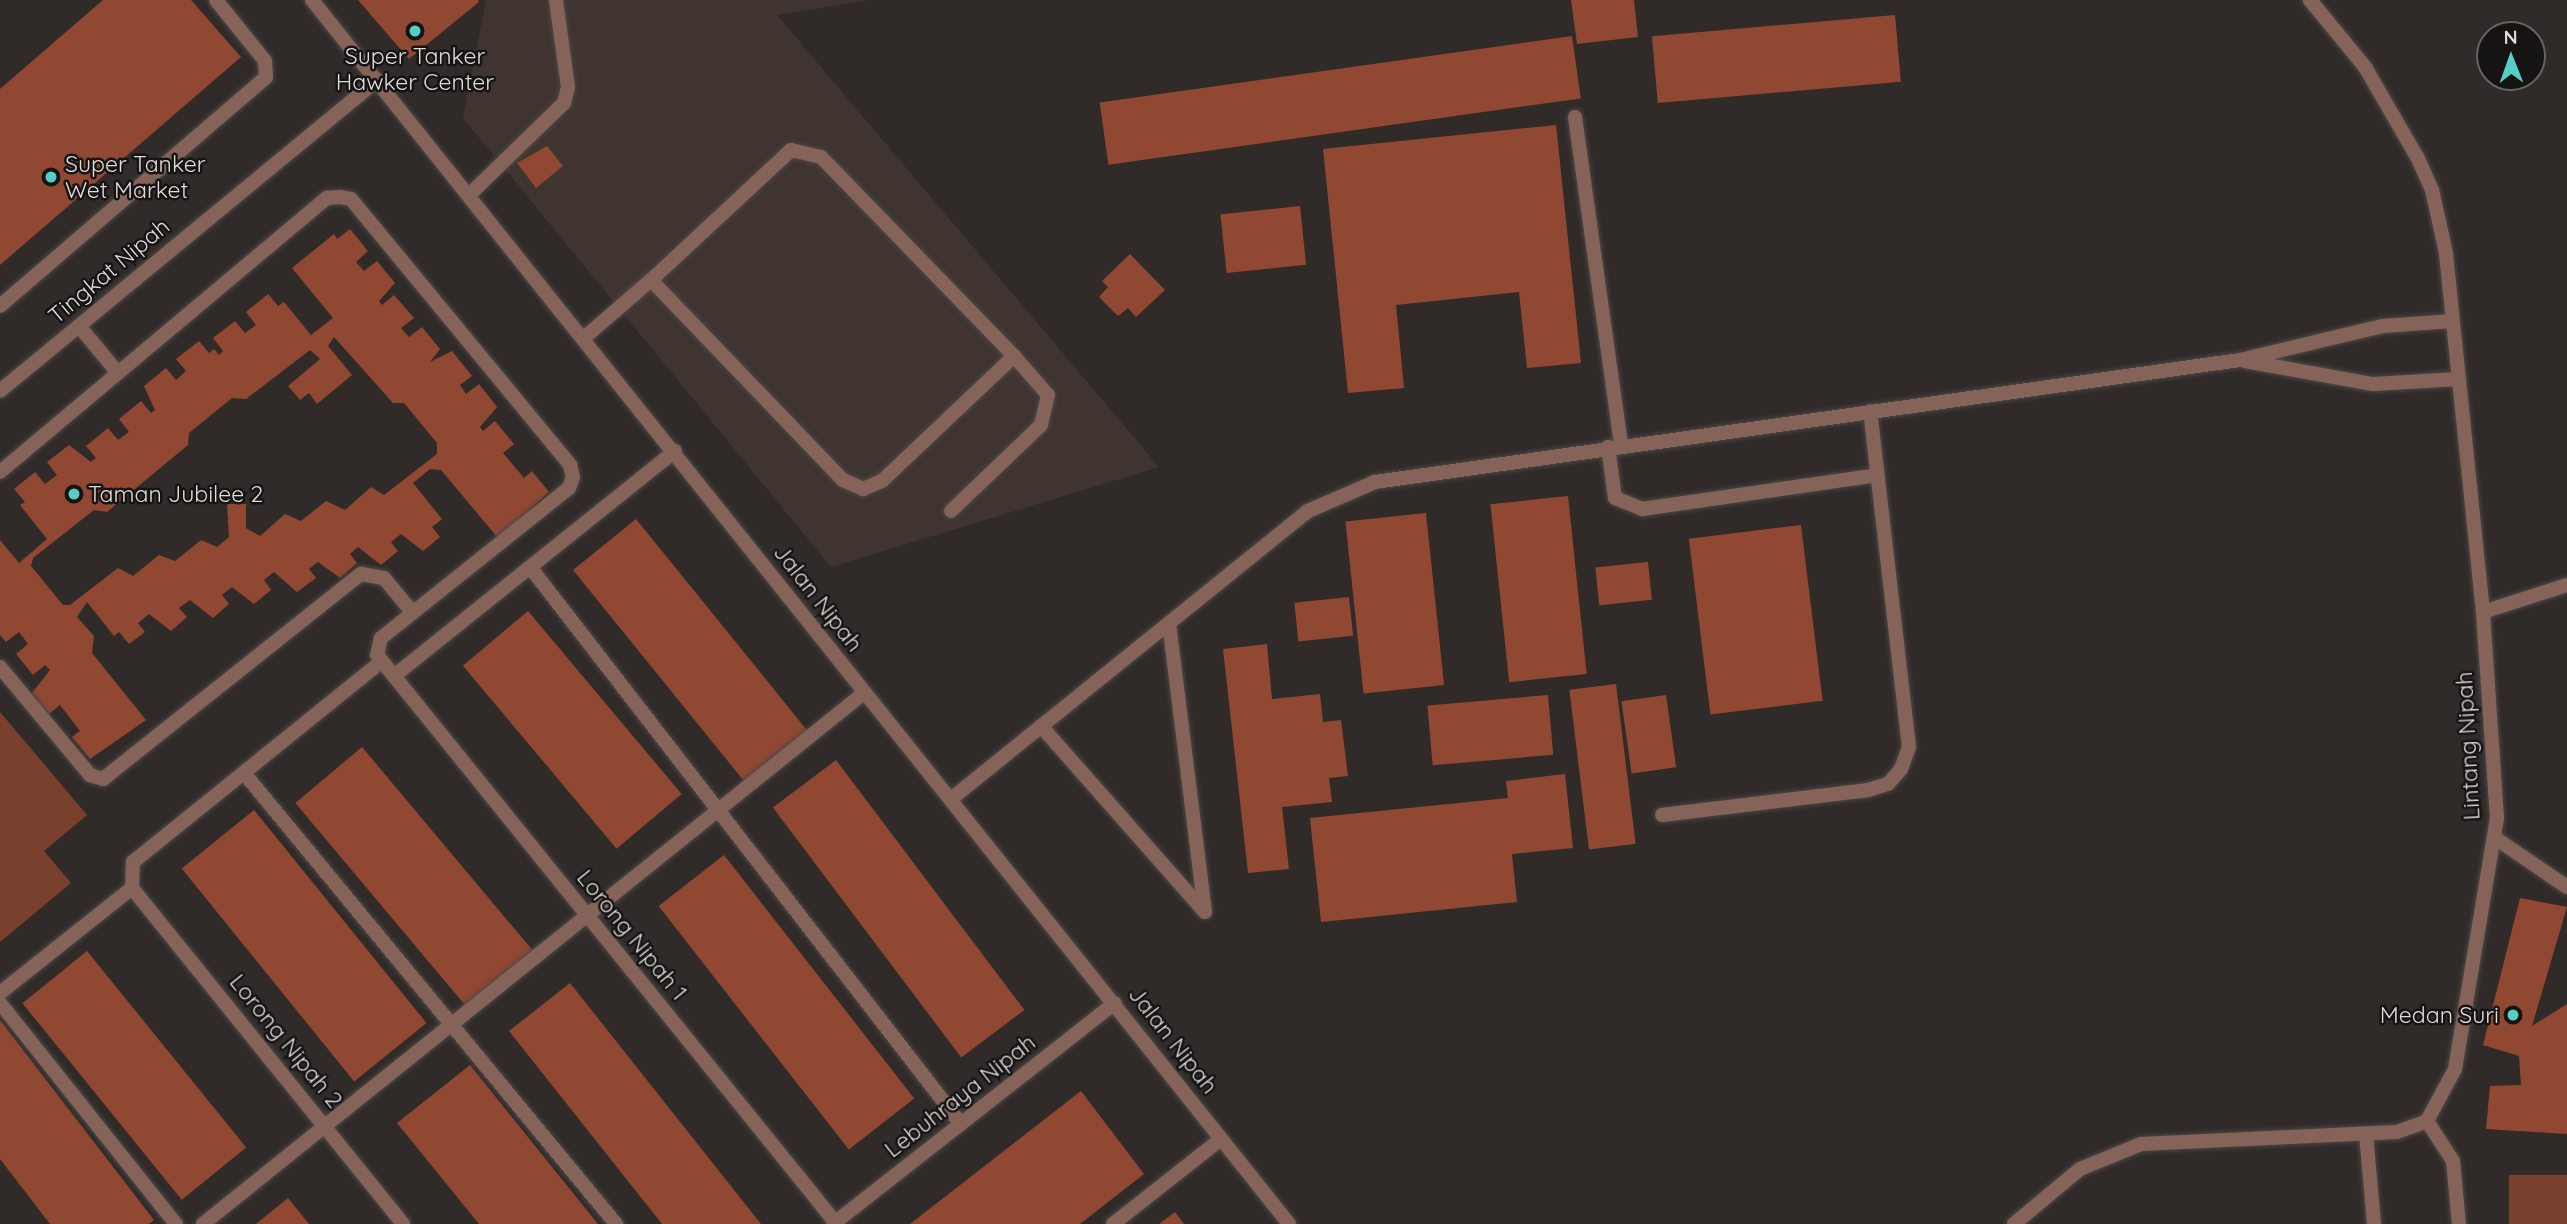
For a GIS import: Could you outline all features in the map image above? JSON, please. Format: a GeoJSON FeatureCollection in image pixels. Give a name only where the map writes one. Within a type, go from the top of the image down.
{"type":"FeatureCollection","features":[{"type":"Feature","properties":{"kind":"street"},"geometry":{"type":"LineString","coordinates":[[0,306],[266,77],[265,61],[216,0]]}},
{"type":"Feature","properties":{"kind":"street","name":"Jalan Nipah"},"geometry":{"type":"LineString","coordinates":[[312,0],[1289,1224]]}},
{"type":"Feature","properties":{"kind":"street"},"geometry":{"type":"LineString","coordinates":[[469,195],[564,103],[568,87],[556,0]]}},
{"type":"Feature","properties":{"kind":"street","name":"Lintang Nipah"},"geometry":{"type":"LineString","coordinates":[[2310,0],[2365,67],[2417,157],[2442,233],[2453,321],[2483,612],[2495,838],[2455,1069],[2427,1121]]}},
{"type":"Feature","properties":{"kind":"street","name":"Tingkat Nipah"},"geometry":{"type":"LineString","coordinates":[[0,391],[376,80]]}},
{"type":"Feature","properties":{"kind":"street"},"geometry":{"type":"LineString","coordinates":[[1575,117],[1614,446],[1615,498],[1642,509],[1878,475]]}},
{"type":"Feature","properties":{"kind":"street"},"geometry":{"type":"LineString","coordinates":[[584,338],[651,280],[782,156],[802,149],[821,157],[1014,356],[1048,395],[1047,416],[951,511]]}},
{"type":"Feature","properties":{"kind":"street"},"geometry":{"type":"LineString","coordinates":[[0,472],[327,198],[351,199],[570,465],[573,477],[569,488],[381,638],[376,647],[382,661],[132,862],[132,888],[0,993]]}},
{"type":"Feature","properties":{"kind":"street"},"geometry":{"type":"LineString","coordinates":[[651,280],[843,480],[863,489],[882,481],[1014,356]]}},
{"type":"Feature","properties":{"kind":"street"},"geometry":{"type":"LineString","coordinates":[[951,799],[1308,510],[1340,494],[1375,482],[1614,446],[2240,360],[2383,326],[2453,321]]}},
{"type":"Feature","properties":{"kind":"street"},"geometry":{"type":"LineString","coordinates":[[79,326],[118,373]]}},
{"type":"Feature","properties":{"kind":"street"},"geometry":{"type":"LineString","coordinates":[[2240,360],[2373,384],[2459,379]]}},
{"type":"Feature","properties":{"kind":"street"},"geometry":{"type":"LineString","coordinates":[[1662,815],[1868,790],[1888,784],[1901,769],[1909,747],[1870,411]]}},
{"type":"Feature","properties":{"kind":"street"},"geometry":{"type":"LineString","coordinates":[[394,676],[675,452]]}},
{"type":"Feature","properties":{"kind":"street"},"geometry":{"type":"LineString","coordinates":[[530,567],[961,1124]]}},
{"type":"Feature","properties":{"kind":"street"},"geometry":{"type":"LineString","coordinates":[[0,667],[90,775],[103,779],[361,574],[384,578],[413,614]]}},
{"type":"Feature","properties":{"kind":"street"},"geometry":{"type":"LineString","coordinates":[[2483,612],[2567,585]]}},
{"type":"Feature","properties":{"kind":"street"},"geometry":{"type":"LineString","coordinates":[[1041,726],[1205,912],[1169,623]]}},
{"type":"Feature","properties":{"kind":"street","name":"Lorong Nipah 1"},"geometry":{"type":"LineString","coordinates":[[382,661],[834,1223]]}},
{"type":"Feature","properties":{"kind":"street"},"geometry":{"type":"LineString","coordinates":[[203,1224],[864,693]]}},
{"type":"Feature","properties":{"kind":"street"},"geometry":{"type":"LineString","coordinates":[[244,773],[616,1224]]}},
{"type":"Feature","properties":{"kind":"street"},"geometry":{"type":"LineString","coordinates":[[2495,838],[2567,887]]}},
{"type":"Feature","properties":{"kind":"street","name":"Lorong Nipah 2"},"geometry":{"type":"LineString","coordinates":[[132,888],[326,1125],[403,1224]]}},
{"type":"Feature","properties":{"kind":"street"},"geometry":{"type":"LineString","coordinates":[[0,1003],[176,1224]]}},
{"type":"Feature","properties":{"kind":"street","name":"Lebuhraya Nipah"},"geometry":{"type":"LineString","coordinates":[[834,1223],[1115,1003]]}},
{"type":"Feature","properties":{"kind":"street"},"geometry":{"type":"LineString","coordinates":[[2014,1224],[2080,1169],[2141,1144],[2397,1132],[2427,1121],[2453,1161],[2459,1224]]}},
{"type":"Feature","properties":{"kind":"street"},"geometry":{"type":"LineString","coordinates":[[2366,1134],[2374,1224]]}},
{"type":"Feature","properties":{"kind":"street"},"geometry":{"type":"LineString","coordinates":[[1113,1224],[1221,1139]]}},
{"type":"Feature","properties":{"kind":"shaded area"},"geometry":{"type":"Polygon","coordinates":[[[486,0],[869,0],[777,15],[1159,467],[831,567],[463,118],[486,0]]]}},
{"type":"Feature","properties":{"kind":"shaded area"},"geometry":{"type":"Polygon","coordinates":[[[0,712],[87,815],[44,851],[71,883],[0,942],[0,712]]]}},
{"type":"Feature","properties":{"kind":"shaded area"},"geometry":{"type":"Polygon","coordinates":[[[2509,1175],[2567,1175],[2567,1224],[2509,1224],[2509,1175]]]}},
{"type":"Feature","properties":{"kind":"building","name":"Super Tanker Wet Market"},"geometry":{"type":"Polygon","coordinates":[[[103,0],[191,0],[241,57],[0,265],[0,89],[103,0]]]}},
{"type":"Feature","properties":{"kind":"building","name":"Super Tanker Hawker Center"},"geometry":{"type":"Polygon","coordinates":[[[358,0],[478,0],[479,2],[409,59],[358,0]]]}},
{"type":"Feature","properties":{"kind":"building"},"geometry":{"type":"Polygon","coordinates":[[[1571,0],[1634,0],[1638,37],[1577,44],[1571,0]]]}},
{"type":"Feature","properties":{"kind":"building"},"geometry":{"type":"Polygon","coordinates":[[[1895,15],[1901,82],[1658,103],[1652,36],[1895,15]]]}},
{"type":"Feature","properties":{"kind":"building"},"geometry":{"type":"Polygon","coordinates":[[[1572,36],[1581,98],[1108,165],[1100,102],[1572,36]]]}},
{"type":"Feature","properties":{"kind":"building"},"geometry":{"type":"Polygon","coordinates":[[[1556,125],[1581,363],[1527,368],[1519,292],[1396,305],[1404,388],[1348,393],[1323,149],[1556,125]]]}},
{"type":"Feature","properties":{"kind":"building"},"geometry":{"type":"Polygon","coordinates":[[[547,146],[563,166],[536,188],[517,163],[547,146]]]}},
{"type":"Feature","properties":{"kind":"building"},"geometry":{"type":"Polygon","coordinates":[[[1300,206],[1306,265],[1227,273],[1220,214],[1300,206]]]}},
{"type":"Feature","properties":{"kind":"building","name":"Taman Jubilee 2"},"geometry":{"type":"Polygon","coordinates":[[[350,229],[368,251],[356,262],[364,271],[377,261],[395,283],[379,301],[382,305],[394,295],[414,318],[401,328],[409,337],[422,327],[440,349],[430,362],[452,351],[472,376],[460,385],[466,394],[479,384],[497,407],[480,427],[483,431],[495,421],[514,444],[503,453],[524,478],[532,471],[549,492],[498,538],[441,470],[430,469],[413,483],[442,519],[432,527],[440,537],[423,551],[401,534],[391,542],[398,551],[381,565],[358,547],[350,554],[357,563],[340,578],[318,562],[309,569],[316,578],[297,592],[274,572],[264,580],[271,590],[254,604],[232,587],[222,595],[229,604],[213,618],[190,600],[179,608],[187,617],[171,631],[149,614],[138,623],[145,632],[129,644],[119,632],[114,636],[87,602],[77,617],[94,636],[92,653],[146,720],[90,759],[72,737],[80,731],[60,705],[49,714],[32,693],[50,670],[45,665],[33,675],[16,654],[28,644],[19,632],[6,642],[0,635],[0,540],[19,563],[47,539],[20,505],[25,502],[14,489],[35,472],[45,484],[57,475],[47,462],[69,445],[91,462],[96,458],[86,446],[108,428],[118,440],[129,432],[119,419],[141,401],[151,413],[155,410],[144,386],[166,368],[176,380],[186,371],[176,359],[199,341],[209,353],[214,349],[219,355],[223,351],[213,338],[235,321],[245,333],[256,325],[246,312],[268,294],[278,306],[284,302],[311,335],[333,318],[292,268],[334,234],[337,239],[350,229]],[[334,337],[328,346],[352,375],[317,404],[309,393],[300,400],[288,386],[320,359],[310,350],[246,399],[232,398],[189,433],[188,445],[107,512],[94,510],[33,558],[31,566],[63,605],[70,605],[118,568],[133,576],[159,555],[175,561],[201,540],[217,547],[229,537],[227,504],[246,504],[246,528],[260,536],[285,514],[301,521],[326,501],[345,510],[371,487],[384,495],[437,454],[437,443],[404,403],[393,403],[334,337]]]}},
{"type":"Feature","properties":{"kind":"building"},"geometry":{"type":"Polygon","coordinates":[[[1130,254],[1165,290],[1136,317],[1128,308],[1118,316],[1099,297],[1108,287],[1102,281],[1130,254]]]}},
{"type":"Feature","properties":{"kind":"building"},"geometry":{"type":"Polygon","coordinates":[[[1568,496],[1587,674],[1509,682],[1490,504],[1568,496]]]}},
{"type":"Feature","properties":{"kind":"building"},"geometry":{"type":"Polygon","coordinates":[[[1426,513],[1444,685],[1364,694],[1345,521],[1426,513]]]}},
{"type":"Feature","properties":{"kind":"building"},"geometry":{"type":"Polygon","coordinates":[[[636,519],[808,732],[745,783],[573,570],[636,519]]]}},
{"type":"Feature","properties":{"kind":"building"},"geometry":{"type":"Polygon","coordinates":[[[1801,525],[1823,701],[1710,714],[1689,539],[1801,525]]]}},
{"type":"Feature","properties":{"kind":"building"},"geometry":{"type":"Polygon","coordinates":[[[1648,562],[1652,600],[1599,605],[1595,568],[1648,562]]]}},
{"type":"Feature","properties":{"kind":"building"},"geometry":{"type":"Polygon","coordinates":[[[1349,597],[1353,636],[1298,642],[1294,603],[1349,597]]]}},
{"type":"Feature","properties":{"kind":"building"},"geometry":{"type":"Polygon","coordinates":[[[528,611],[682,794],[617,849],[463,666],[528,611]]]}},
{"type":"Feature","properties":{"kind":"building"},"geometry":{"type":"Polygon","coordinates":[[[1267,644],[1272,699],[1320,694],[1323,722],[1341,720],[1348,776],[1329,778],[1332,802],[1282,807],[1289,869],[1248,873],[1223,649],[1267,644]]]}},
{"type":"Feature","properties":{"kind":"building"},"geometry":{"type":"Polygon","coordinates":[[[1616,684],[1636,844],[1589,850],[1569,690],[1616,684]]]}},
{"type":"Feature","properties":{"kind":"building"},"geometry":{"type":"Polygon","coordinates":[[[1548,695],[1553,755],[1433,765],[1427,706],[1548,695]]]}},
{"type":"Feature","properties":{"kind":"building"},"geometry":{"type":"Polygon","coordinates":[[[1666,695],[1676,767],[1632,774],[1621,701],[1666,695]]]}},
{"type":"Feature","properties":{"kind":"building"},"geometry":{"type":"Polygon","coordinates":[[[362,747],[536,954],[469,1010],[295,803],[362,747]]]}},
{"type":"Feature","properties":{"kind":"building"},"geometry":{"type":"Polygon","coordinates":[[[836,760],[1024,1010],[961,1058],[773,808],[836,760]]]}},
{"type":"Feature","properties":{"kind":"building"},"geometry":{"type":"Polygon","coordinates":[[[1565,774],[1573,848],[1512,854],[1517,902],[1321,922],[1310,818],[1508,798],[1506,781],[1565,774]]]}},
{"type":"Feature","properties":{"kind":"building"},"geometry":{"type":"Polygon","coordinates":[[[254,810],[426,1023],[354,1081],[182,869],[254,810]]]}},
{"type":"Feature","properties":{"kind":"building"},"geometry":{"type":"Polygon","coordinates":[[[724,855],[914,1098],[849,1150],[659,906],[724,855]]]}},
{"type":"Feature","properties":{"kind":"building","name":"Medan Suri"},"geometry":{"type":"Polygon","coordinates":[[[2520,898],[2567,907],[2532,1026],[2567,1004],[2567,1134],[2486,1129],[2490,1086],[2521,1085],[2519,1056],[2483,1045],[2520,898]]]}},
{"type":"Feature","properties":{"kind":"building"},"geometry":{"type":"Polygon","coordinates":[[[87,951],[246,1148],[182,1200],[22,1003],[87,951]]]}},
{"type":"Feature","properties":{"kind":"building"},"geometry":{"type":"Polygon","coordinates":[[[570,983],[761,1224],[662,1224],[509,1031],[570,983]]]}},
{"type":"Feature","properties":{"kind":"building"},"geometry":{"type":"Polygon","coordinates":[[[0,1020],[154,1220],[149,1224],[50,1224],[0,1159],[0,1020]]]}},
{"type":"Feature","properties":{"kind":"building"},"geometry":{"type":"Polygon","coordinates":[[[470,1065],[598,1224],[479,1224],[397,1123],[470,1065]]]}},
{"type":"Feature","properties":{"kind":"building"},"geometry":{"type":"Polygon","coordinates":[[[1081,1091],[1144,1174],[1080,1224],[910,1224],[1081,1091]]]}},
{"type":"Feature","properties":{"kind":"building"},"geometry":{"type":"Polygon","coordinates":[[[288,1198],[309,1224],[256,1224],[288,1198]]]}},
{"type":"Feature","properties":{"kind":"building"},"geometry":{"type":"Polygon","coordinates":[[[1175,1212],[1184,1224],[1159,1224],[1175,1212]]]}},
{"type":"Feature","properties":{"kind":"place","name":"Super Tanker Hawker Center"},"geometry":{"type":"Point","coordinates":[415,31]}},
{"type":"Feature","properties":{"kind":"place","name":"Super Tanker Wet Market"},"geometry":{"type":"Point","coordinates":[51,177]}},
{"type":"Feature","properties":{"kind":"place","name":"Taman Jubilee 2"},"geometry":{"type":"Point","coordinates":[74,494]}},
{"type":"Feature","properties":{"kind":"place","name":"Medan Suri"},"geometry":{"type":"Point","coordinates":[2513,1015]}}]}
